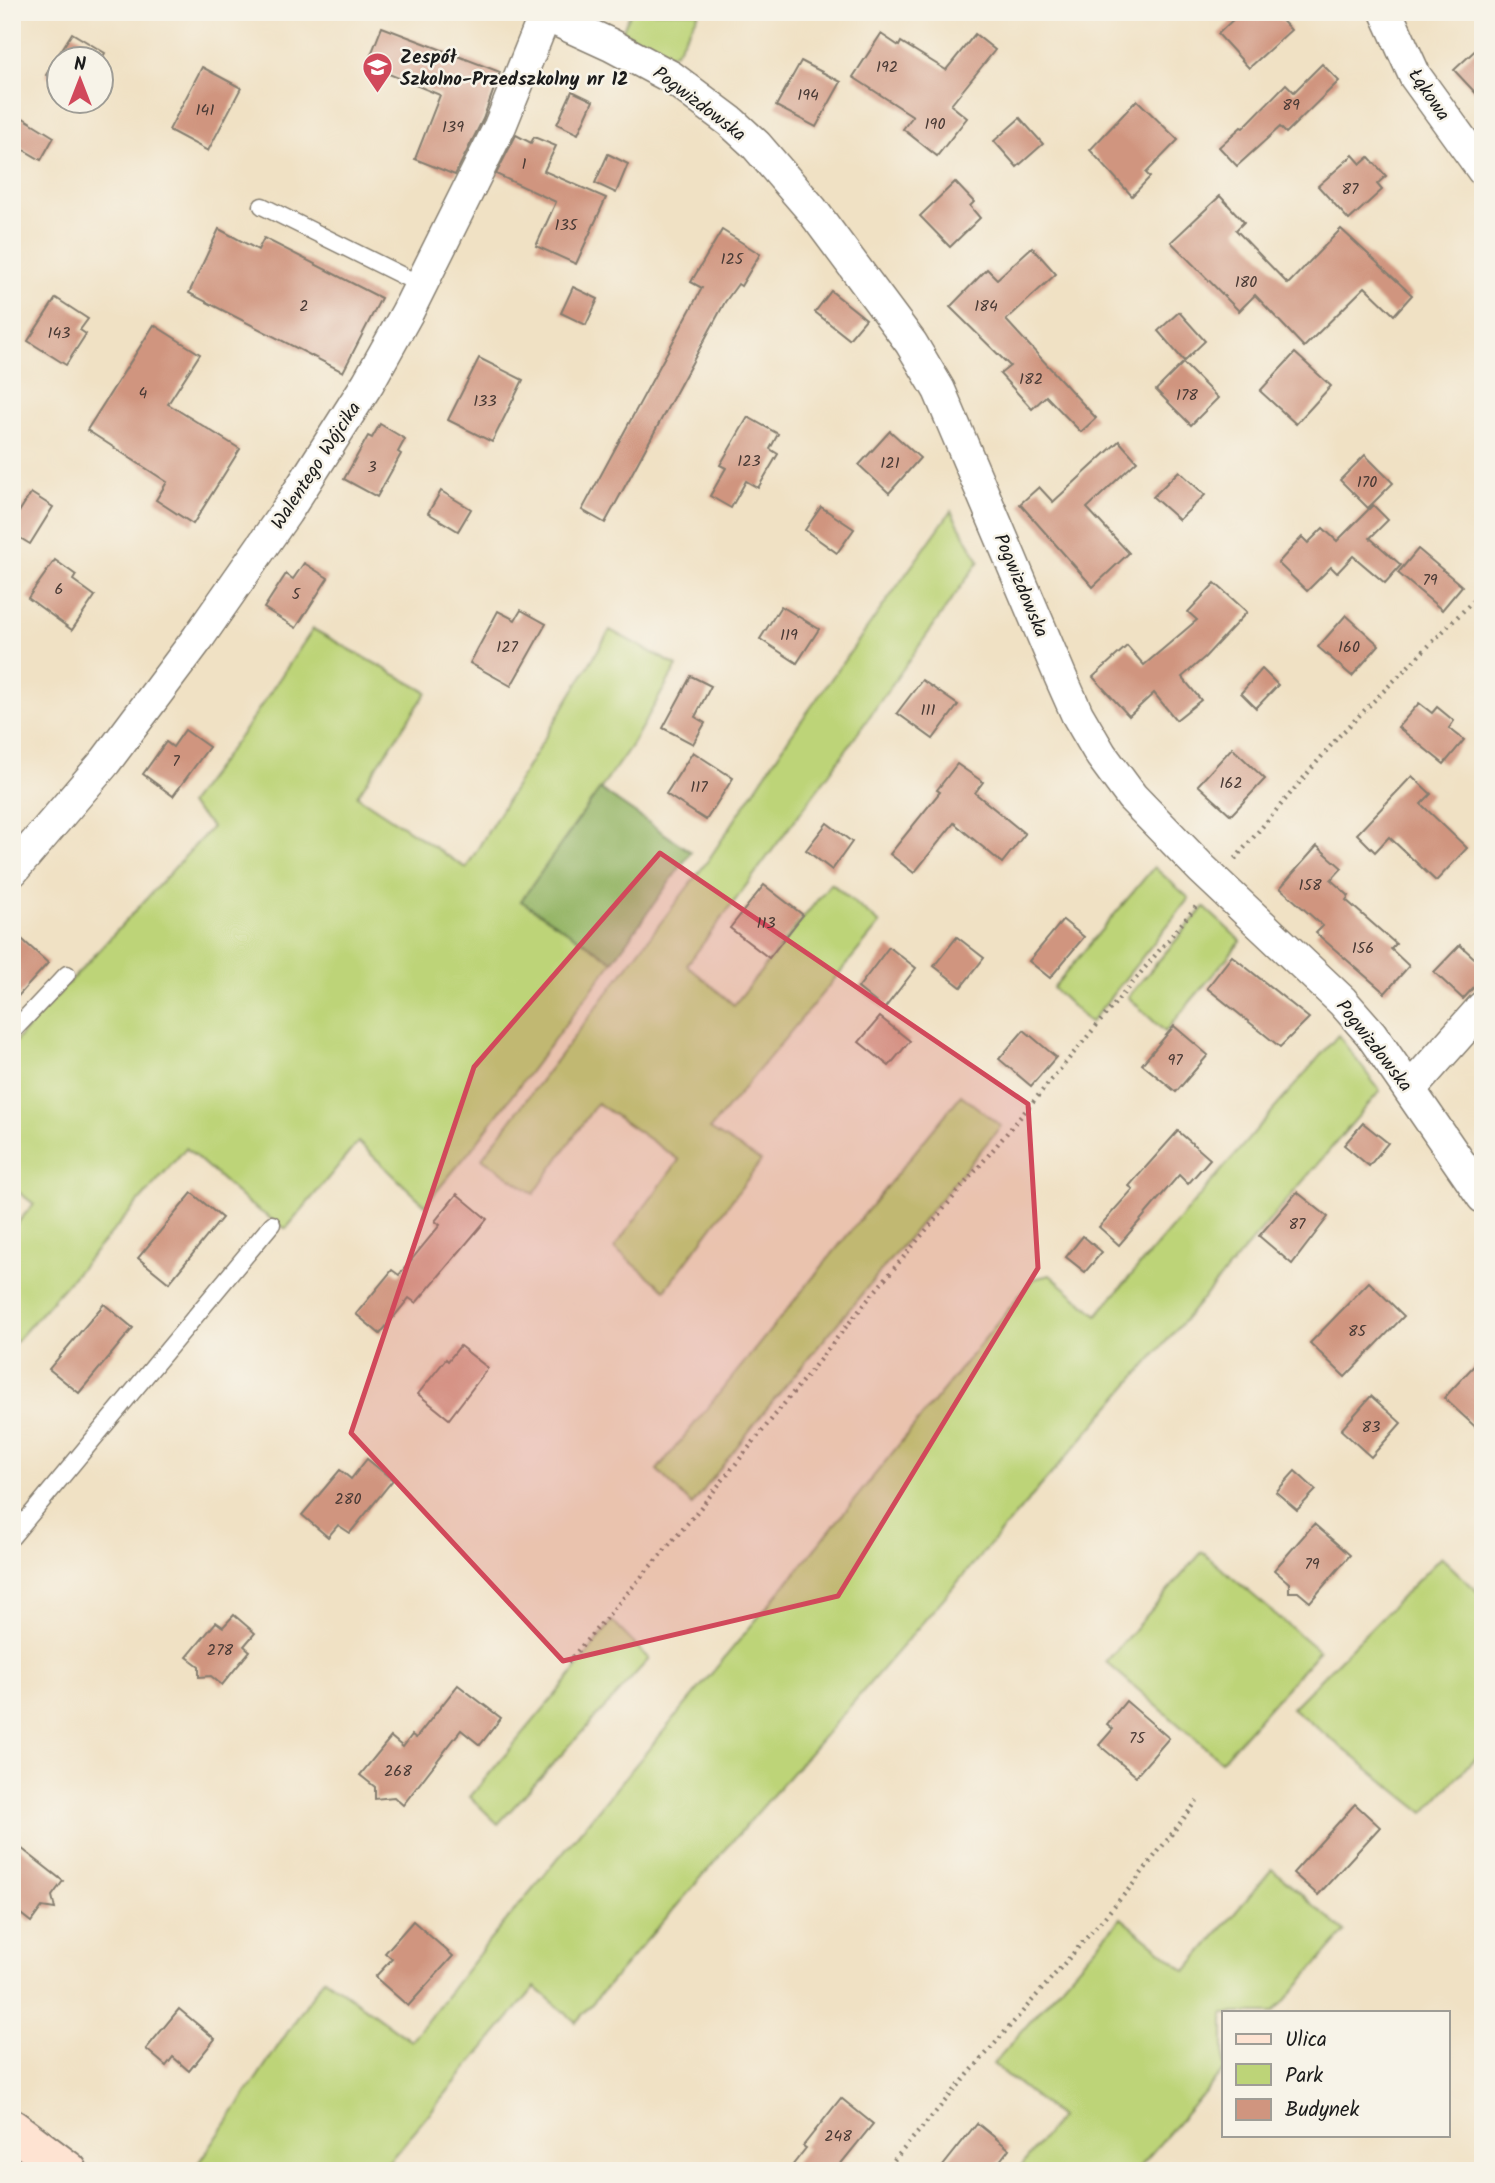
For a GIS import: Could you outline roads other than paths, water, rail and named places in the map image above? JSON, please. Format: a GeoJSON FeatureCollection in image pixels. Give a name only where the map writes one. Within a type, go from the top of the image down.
{"type":"FeatureCollection","features":[{"type":"Feature","properties":{"kind":"street","name":"Łąkowa"},"geometry":{"type":"LineString","coordinates":[[1386,12],[1415,76],[1483,170]]}},
{"type":"Feature","properties":{"kind":"street","name":"Walentego Wójcika"},"geometry":{"type":"LineString","coordinates":[[12,871],[104,762],[198,638],[286,512],[368,383],[421,285],[500,126],[542,14]]}},
{"type":"Feature","properties":{"kind":"street","name":"Pogwizdowska"},"geometry":{"type":"LineString","coordinates":[[542,14],[611,45],[671,77],[731,122],[756,145],[820,220],[911,343],[939,390],[1077,714],[1101,755],[1132,797],[1216,882],[1342,1001],[1371,1034],[1483,1197]]}},
{"type":"Feature","properties":{"kind":"street"},"geometry":{"type":"LineString","coordinates":[[1410,1089],[1483,1007]]}},
{"type":"Feature","properties":{"kind":"street"},"geometry":{"type":"LineString","coordinates":[[12,2129],[68,2171]]}},
{"type":"Feature","properties":{"kind":"lane"},"geometry":{"type":"LineString","coordinates":[[262,206],[421,285]]}},
{"type":"Feature","properties":{"kind":"lane"},"geometry":{"type":"LineString","coordinates":[[12,1032],[67,974]]}},
{"type":"Feature","properties":{"kind":"lane"},"geometry":{"type":"LineString","coordinates":[[12,1537],[272,1224]]}},
{"type":"Feature","properties":{"kind":"place","name":"Zespół Szkolno-Przedszkolny nr 12"},"geometry":{"type":"Point","coordinates":[377,94]}}]}
